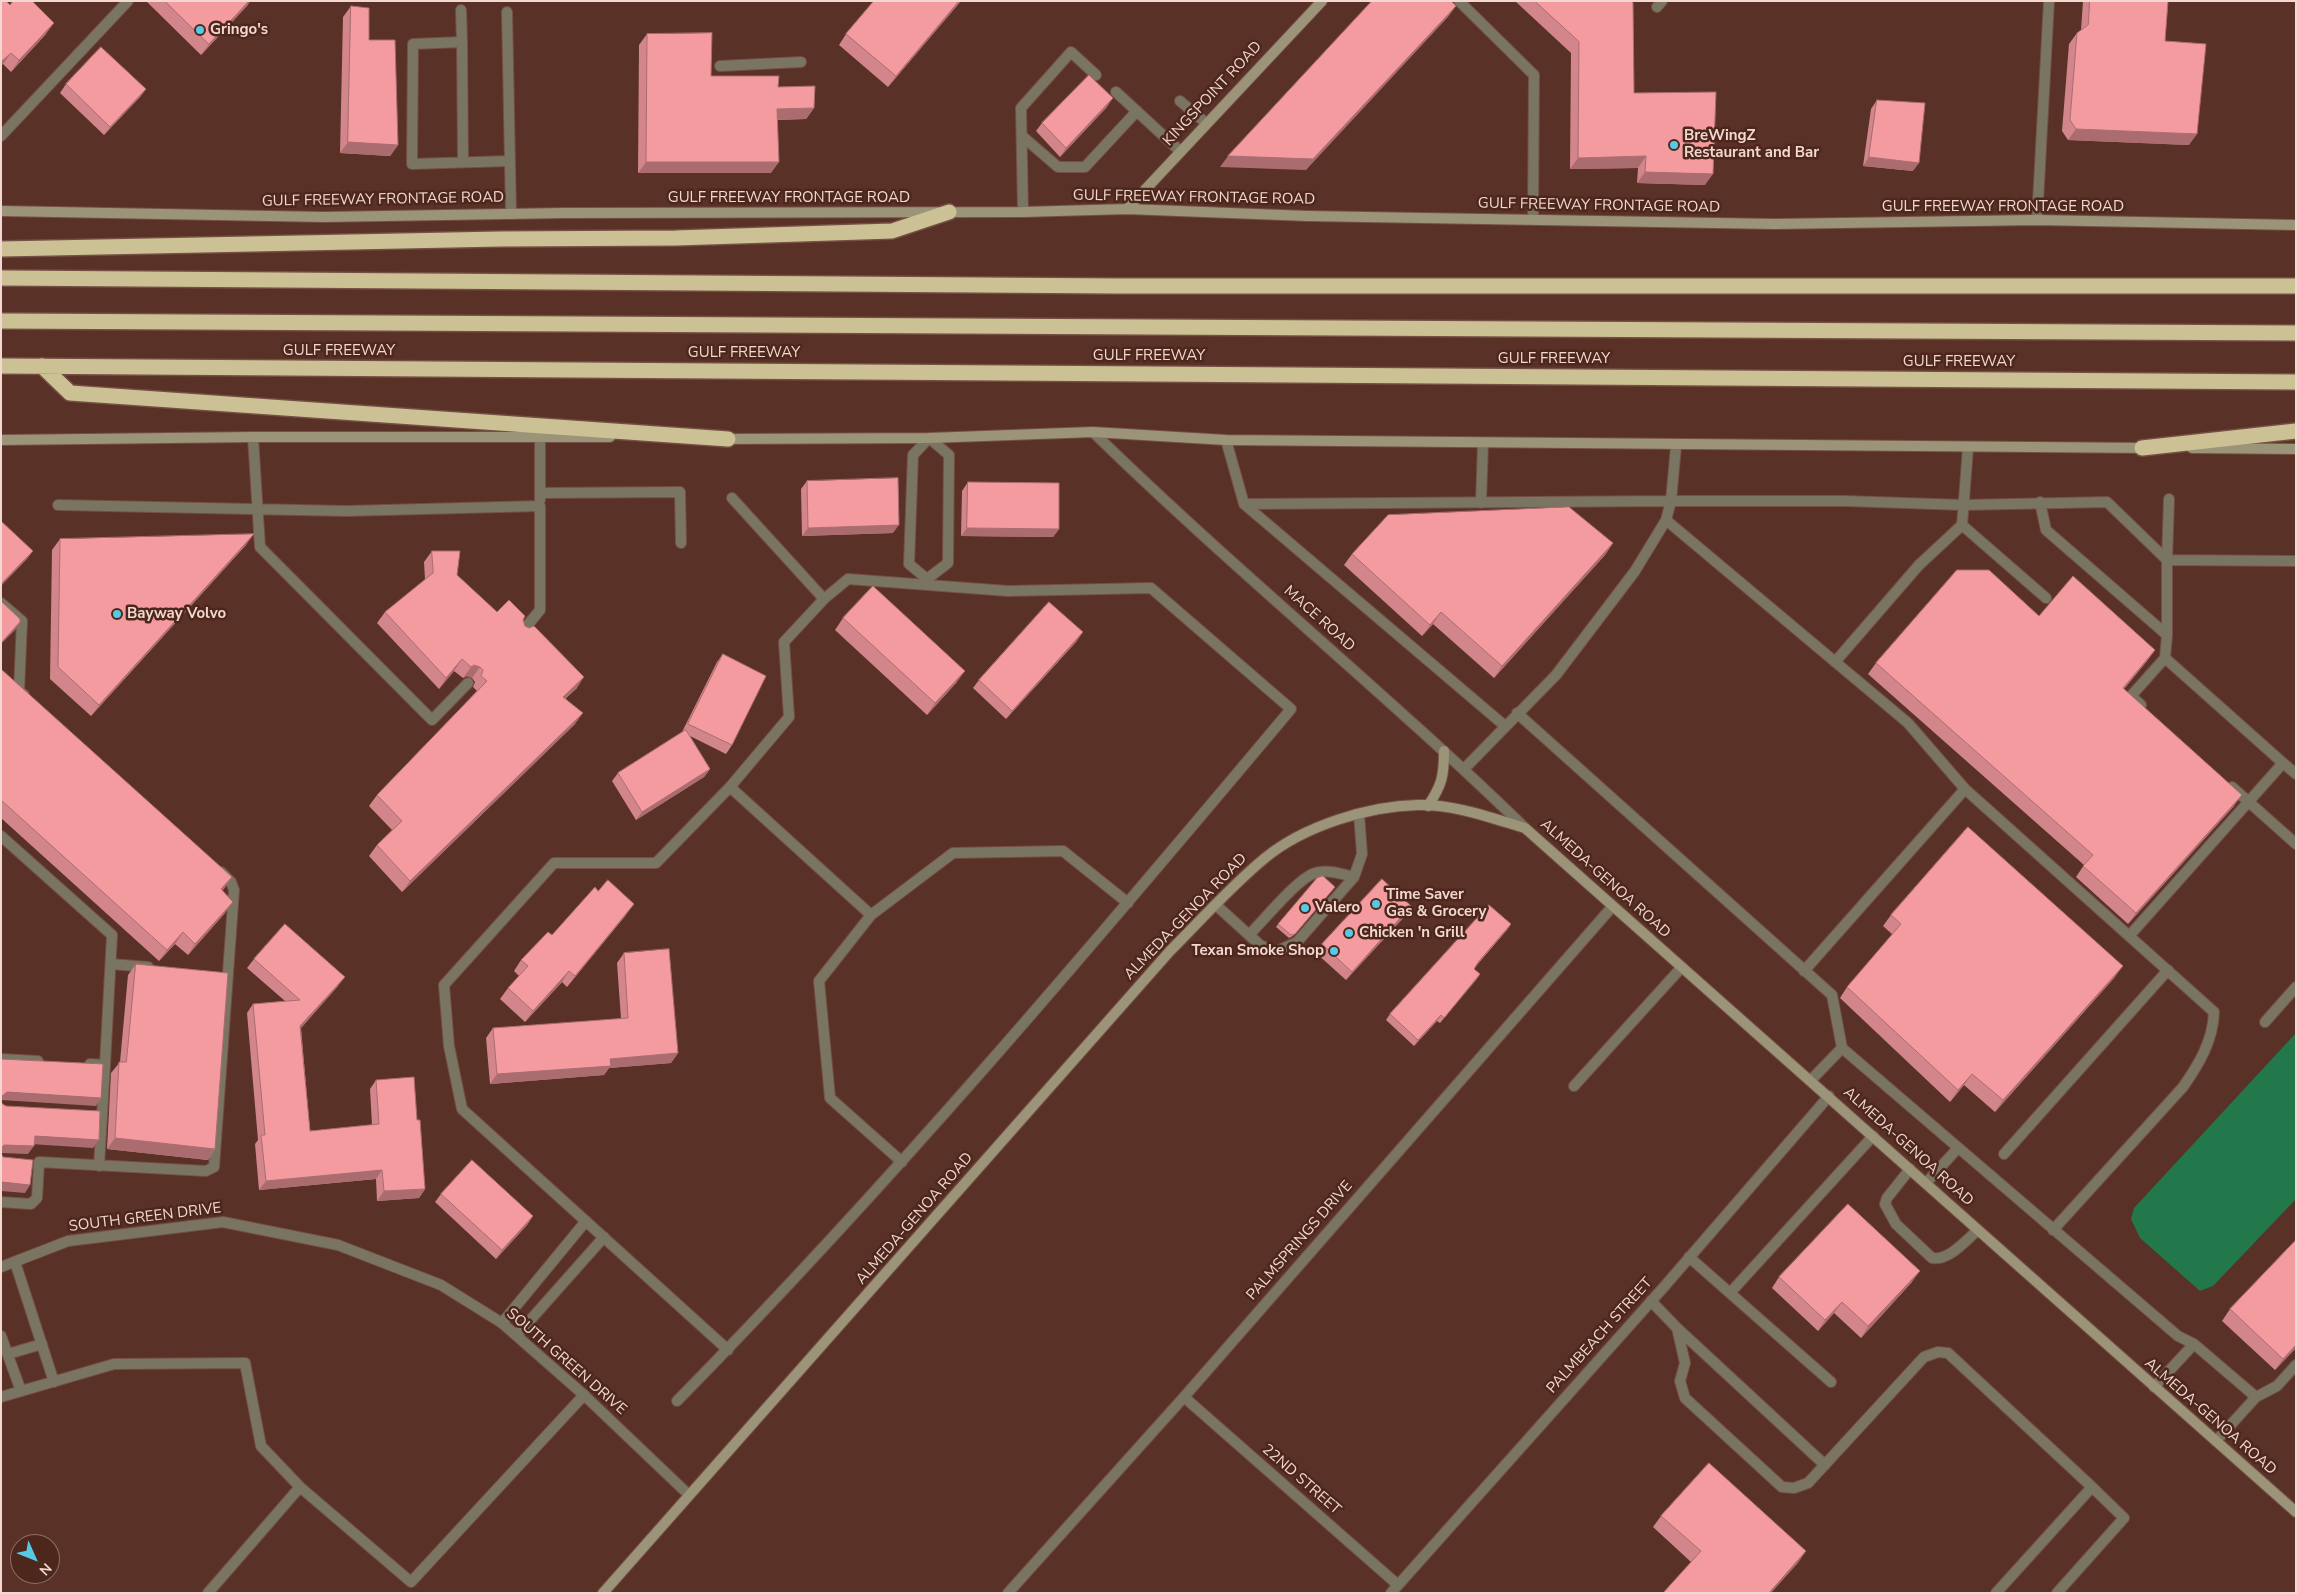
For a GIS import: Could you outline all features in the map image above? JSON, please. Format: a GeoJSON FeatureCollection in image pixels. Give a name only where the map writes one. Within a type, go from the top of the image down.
{"type":"FeatureCollection","features":[{"type":"Feature","properties":{"kind":"highway"},"geometry":{"type":"LineString","coordinates":[[1,249],[501,239],[676,238],[892,231],[949,212]]}},
{"type":"Feature","properties":{"kind":"highway"},"geometry":{"type":"LineString","coordinates":[[1,278],[1108,286],[2296,286]]}},
{"type":"Feature","properties":{"kind":"highway","name":"GULF FREEWAY"},"geometry":{"type":"LineString","coordinates":[[1,321],[2296,333]]}},
{"type":"Feature","properties":{"kind":"highway","name":"GULF FREEWAY"},"geometry":{"type":"LineString","coordinates":[[1,366],[2296,382]]}},
{"type":"Feature","properties":{"kind":"highway"},"geometry":{"type":"LineString","coordinates":[[42,366],[70,393],[728,439]]}},
{"type":"Feature","properties":{"kind":"highway"},"geometry":{"type":"LineString","coordinates":[[2142,448],[2296,431]]}},
{"type":"Feature","properties":{"kind":"main road","name":"KINGSPOINT ROAD"},"geometry":{"type":"LineString","coordinates":[[1127,209],[1322,1]]}},
{"type":"Feature","properties":{"kind":"main road","name":"GULF FREEWAY FRONTAGE ROAD"},"geometry":{"type":"LineString","coordinates":[[1,211],[324,218],[511,214],[1023,212],[1127,209],[1317,216],[1775,224],[2037,220],[2296,225]]}},
{"type":"Feature","properties":{"kind":"main road"},"geometry":{"type":"LineString","coordinates":[[1,440],[253,437],[930,438],[1093,432],[1226,440],[1676,446],[2296,449]]}},
{"type":"Feature","properties":{"kind":"main road"},"geometry":{"type":"LineString","coordinates":[[1428,806],[1438,790],[1444,775],[1444,751]]}},
{"type":"Feature","properties":{"kind":"main road","name":"ALMEDA-GENOA ROAD"},"geometry":{"type":"LineString","coordinates":[[603,1593],[1170,951],[1216,905],[1267,856],[1316,827],[1359,814],[1418,805],[1473,812],[1525,828],[2296,1512]]}},
{"type":"Feature","properties":{"kind":"street"},"geometry":{"type":"LineString","coordinates":[[1,136],[128,1]]}},
{"type":"Feature","properties":{"kind":"street"},"geometry":{"type":"LineString","coordinates":[[1459,1],[1534,75],[1533,219]]}},
{"type":"Feature","properties":{"kind":"street"},"geometry":{"type":"LineString","coordinates":[[2037,220],[2050,1]]}},
{"type":"Feature","properties":{"kind":"street"},"geometry":{"type":"LineString","coordinates":[[461,10],[463,162]]}},
{"type":"Feature","properties":{"kind":"street"},"geometry":{"type":"LineString","coordinates":[[507,12],[511,214]]}},
{"type":"Feature","properties":{"kind":"street"},"geometry":{"type":"LineString","coordinates":[[462,42],[413,44],[412,164],[510,161]]}},
{"type":"Feature","properties":{"kind":"street"},"geometry":{"type":"LineString","coordinates":[[1023,212],[1021,108],[1071,52],[1096,74]]}},
{"type":"Feature","properties":{"kind":"street"},"geometry":{"type":"LineString","coordinates":[[720,66],[801,62]]}},
{"type":"Feature","properties":{"kind":"street"},"geometry":{"type":"LineString","coordinates":[[1116,92],[1180,151]]}},
{"type":"Feature","properties":{"kind":"street"},"geometry":{"type":"LineString","coordinates":[[1180,101],[1206,123]]}},
{"type":"Feature","properties":{"kind":"street"},"geometry":{"type":"LineString","coordinates":[[1022,136],[1058,167],[1086,167],[1137,111]]}},
{"type":"Feature","properties":{"kind":"street","name":"MACE ROAD"},"geometry":{"type":"LineString","coordinates":[[1093,432],[1163,500],[1464,769],[1525,828]]}},
{"type":"Feature","properties":{"kind":"street"},"geometry":{"type":"LineString","coordinates":[[253,437],[256,508],[260,547],[432,720],[468,683]]}},
{"type":"Feature","properties":{"kind":"street"},"geometry":{"type":"LineString","coordinates":[[522,632],[540,610],[540,437]]}},
{"type":"Feature","properties":{"kind":"street"},"geometry":{"type":"LineString","coordinates":[[930,438],[949,455],[948,563],[927,582],[909,564],[913,455],[930,438]]}},
{"type":"Feature","properties":{"kind":"street"},"geometry":{"type":"LineString","coordinates":[[1226,440],[1244,504],[1505,726]]}},
{"type":"Feature","properties":{"kind":"street"},"geometry":{"type":"LineString","coordinates":[[1481,502],[1483,443]]}},
{"type":"Feature","properties":{"kind":"street"},"geometry":{"type":"LineString","coordinates":[[1464,769],[1556,675],[1591,632],[1635,571],[1666,520],[1671,501],[1676,446]]}},
{"type":"Feature","properties":{"kind":"street"},"geometry":{"type":"LineString","coordinates":[[1834,662],[1919,565],[1962,525],[1968,448]]}},
{"type":"Feature","properties":{"kind":"street"},"geometry":{"type":"LineString","coordinates":[[540,494],[680,492],[681,543]]}},
{"type":"Feature","properties":{"kind":"street"},"geometry":{"type":"LineString","coordinates":[[732,498],[824,599]]}},
{"type":"Feature","properties":{"kind":"street"},"geometry":{"type":"LineString","coordinates":[[2146,710],[2131,696],[2165,658],[2169,499]]}},
{"type":"Feature","properties":{"kind":"street"},"geometry":{"type":"LineString","coordinates":[[1244,504],[1846,501],[1963,505],[2107,502],[2167,560],[2296,561]]}},
{"type":"Feature","properties":{"kind":"street"},"geometry":{"type":"LineString","coordinates":[[2040,502],[2046,530],[2167,635]]}},
{"type":"Feature","properties":{"kind":"street"},"geometry":{"type":"LineString","coordinates":[[58,505],[346,511],[540,506]]}},
{"type":"Feature","properties":{"kind":"street"},"geometry":{"type":"LineString","coordinates":[[1666,520],[1908,723],[1965,789],[2214,1012],[2209,1043],[2200,1063],[2183,1087],[2053,1230]]}},
{"type":"Feature","properties":{"kind":"street"},"geometry":{"type":"LineString","coordinates":[[1962,525],[2046,598]]}},
{"type":"Feature","properties":{"kind":"street"},"geometry":{"type":"LineString","coordinates":[[677,1401],[728,1350],[902,1162],[1128,903],[1290,709],[1151,588],[1008,591],[927,582],[848,579],[824,599],[784,642],[789,716],[730,787],[656,863],[554,863],[444,985],[449,1046],[462,1109],[728,1350]]}},
{"type":"Feature","properties":{"kind":"street"},"geometry":{"type":"LineString","coordinates":[[1,602],[22,621],[19,691]]}},
{"type":"Feature","properties":{"kind":"street"},"geometry":{"type":"LineString","coordinates":[[2165,658],[2296,774]]}},
{"type":"Feature","properties":{"kind":"street"},"geometry":{"type":"LineString","coordinates":[[7,680],[34,704]]}},
{"type":"Feature","properties":{"kind":"street"},"geometry":{"type":"LineString","coordinates":[[1517,714],[1832,995],[1842,1048],[2178,1336],[2194,1344],[2256,1397]]}},
{"type":"Feature","properties":{"kind":"street"},"geometry":{"type":"LineString","coordinates":[[2130,935],[2283,763]]}},
{"type":"Feature","properties":{"kind":"street"},"geometry":{"type":"LineString","coordinates":[[2226,782],[2296,844]]}},
{"type":"Feature","properties":{"kind":"street"},"geometry":{"type":"LineString","coordinates":[[730,787],[871,915]]}},
{"type":"Feature","properties":{"kind":"street"},"geometry":{"type":"LineString","coordinates":[[1804,971],[1965,789]]}},
{"type":"Feature","properties":{"kind":"street"},"geometry":{"type":"LineString","coordinates":[[1216,905],[1260,945],[1275,952],[1297,942],[1354,877],[1362,854],[1359,814]]}},
{"type":"Feature","properties":{"kind":"street"},"geometry":{"type":"LineString","coordinates":[[1,836],[112,936],[105,1065],[97,1113],[99,1166]]}},
{"type":"Feature","properties":{"kind":"street"},"geometry":{"type":"LineString","coordinates":[[902,1162],[830,1098],[819,981],[871,915],[953,853],[1063,851],[1128,903]]}},
{"type":"Feature","properties":{"kind":"street"},"geometry":{"type":"LineString","coordinates":[[1,1202],[32,1204],[37,1198],[34,1162],[206,1171],[214,1167],[223,973],[234,890],[231,882],[209,862]]}},
{"type":"Feature","properties":{"kind":"street"},"geometry":{"type":"LineString","coordinates":[[1249,935],[1298,886],[1314,873],[1328,872],[1354,877]]}},
{"type":"Feature","properties":{"kind":"street","name":"PALMSPRINGS DRIVE"},"geometry":{"type":"LineString","coordinates":[[1008,1593],[1184,1397],[1612,907]]}},
{"type":"Feature","properties":{"kind":"street"},"geometry":{"type":"LineString","coordinates":[[111,964],[160,968]]}},
{"type":"Feature","properties":{"kind":"street"},"geometry":{"type":"LineString","coordinates":[[1574,1086],[1681,968]]}},
{"type":"Feature","properties":{"kind":"street"},"geometry":{"type":"LineString","coordinates":[[2004,1154],[2168,970]]}},
{"type":"Feature","properties":{"kind":"street"},"geometry":{"type":"LineString","coordinates":[[2265,1022],[2296,987]]}},
{"type":"Feature","properties":{"kind":"street"},"geometry":{"type":"LineString","coordinates":[[1811,1080],[1842,1048]]}},
{"type":"Feature","properties":{"kind":"street"},"geometry":{"type":"LineString","coordinates":[[1,1059],[48,1062]]}},
{"type":"Feature","properties":{"kind":"street"},"geometry":{"type":"LineString","coordinates":[[76,1063],[105,1065]]}},
{"type":"Feature","properties":{"kind":"street","name":"PALMBEACH STREET"},"geometry":{"type":"LineString","coordinates":[[1394,1589],[1651,1301],[1829,1096]]}},
{"type":"Feature","properties":{"kind":"street"},"geometry":{"type":"LineString","coordinates":[[1730,1294],[1873,1136]]}},
{"type":"Feature","properties":{"kind":"street"},"geometry":{"type":"LineString","coordinates":[[1926,1184],[1958,1148]]}},
{"type":"Feature","properties":{"kind":"street"},"geometry":{"type":"LineString","coordinates":[[1910,1169],[1887,1198],[1886,1204],[1896,1224],[1932,1258],[1938,1259],[1945,1256],[1978,1230]]}},
{"type":"Feature","properties":{"kind":"street"},"geometry":{"type":"LineString","coordinates":[[502,1323],[586,1221]]}},
{"type":"Feature","properties":{"kind":"street","name":"SOUTH GREEN DRIVE"},"geometry":{"type":"LineString","coordinates":[[1,1268],[68,1241],[223,1222],[338,1245],[441,1285],[502,1323],[584,1395],[689,1495]]}},
{"type":"Feature","properties":{"kind":"street"},"geometry":{"type":"LineString","coordinates":[[517,1335],[604,1237]]}},
{"type":"Feature","properties":{"kind":"street"},"geometry":{"type":"LineString","coordinates":[[1689,1257],[1831,1382]]}},
{"type":"Feature","properties":{"kind":"street"},"geometry":{"type":"LineString","coordinates":[[15,1262],[54,1382]]}},
{"type":"Feature","properties":{"kind":"street"},"geometry":{"type":"LineString","coordinates":[[1651,1301],[1677,1328],[1824,1465]]}},
{"type":"Feature","properties":{"kind":"street"},"geometry":{"type":"LineString","coordinates":[[1677,1328],[1685,1363],[1680,1381],[1685,1398],[1782,1487],[1794,1488],[1808,1483],[1924,1357],[1938,1352],[1948,1353],[2124,1518],[2058,1593]]}},
{"type":"Feature","properties":{"kind":"street"},"geometry":{"type":"LineString","coordinates":[[1,1336],[21,1391]]}},
{"type":"Feature","properties":{"kind":"street"},"geometry":{"type":"LineString","coordinates":[[8,1354],[42,1344]]}},
{"type":"Feature","properties":{"kind":"street"},"geometry":{"type":"LineString","coordinates":[[2154,1387],[2194,1344]]}},
{"type":"Feature","properties":{"kind":"street"},"geometry":{"type":"LineString","coordinates":[[1,1396],[114,1364],[245,1362],[261,1446],[300,1487],[411,1582],[584,1395]]}},
{"type":"Feature","properties":{"kind":"street"},"geometry":{"type":"LineString","coordinates":[[2216,1441],[2256,1397],[2277,1386],[2296,1365]]}},
{"type":"Feature","properties":{"kind":"street","name":"22ND STREET"},"geometry":{"type":"LineString","coordinates":[[1184,1397],[1394,1589]]}},
{"type":"Feature","properties":{"kind":"street"},"geometry":{"type":"LineString","coordinates":[[208,1593],[300,1487]]}},
{"type":"Feature","properties":{"kind":"street"},"geometry":{"type":"LineString","coordinates":[[1996,1593],[2092,1487]]}},
{"type":"Feature","properties":{"kind":"shaded area"},"geometry":{"type":"Polygon","coordinates":[[[2296,1033],[2296,1199],[2213,1286],[2200,1291],[2140,1238],[2131,1219],[2134,1208],[2296,1033]]]}},
{"type":"Feature","properties":{"kind":"building"},"geometry":{"type":"Polygon","coordinates":[[[1,1],[6,1],[10,5],[13,1],[32,1],[54,23],[19,60],[11,53],[1,62],[1,1]]]}},
{"type":"Feature","properties":{"kind":"building","name":"Gringo's"},"geometry":{"type":"Polygon","coordinates":[[[165,1],[249,1],[209,44],[165,1]]]}},
{"type":"Feature","properties":{"kind":"building"},"geometry":{"type":"Polygon","coordinates":[[[874,1],[959,1],[896,76],[846,34],[874,1]]]}},
{"type":"Feature","properties":{"kind":"building"},"geometry":{"type":"Polygon","coordinates":[[[1372,1],[1451,1],[1456,6],[1313,159],[1228,156],[1372,1]]]}},
{"type":"Feature","properties":{"kind":"building"},"geometry":{"type":"Polygon","coordinates":[[[1535,1],[1632,1],[1634,93],[1716,92],[1713,174],[1645,172],[1646,156],[1578,158],[1579,42],[1535,1]]]}},
{"type":"Feature","properties":{"kind":"building"},"geometry":{"type":"Polygon","coordinates":[[[2090,1],[2168,1],[2165,41],[2206,44],[2197,134],[2076,129],[2070,120],[2077,33],[2088,25],[2090,1]]]}},
{"type":"Feature","properties":{"kind":"building"},"geometry":{"type":"Polygon","coordinates":[[[351,6],[369,8],[369,40],[395,40],[398,145],[348,142],[351,6]]]}},
{"type":"Feature","properties":{"kind":"building"},"geometry":{"type":"Polygon","coordinates":[[[712,33],[711,76],[779,76],[778,87],[815,86],[814,108],[777,109],[779,162],[646,162],[647,34],[712,33]]]}},
{"type":"Feature","properties":{"kind":"building"},"geometry":{"type":"Polygon","coordinates":[[[101,47],[146,89],[110,127],[66,84],[101,47]]]}},
{"type":"Feature","properties":{"kind":"building"},"geometry":{"type":"Polygon","coordinates":[[[1089,75],[1113,98],[1066,148],[1042,123],[1089,75]]]}},
{"type":"Feature","properties":{"kind":"building"},"geometry":{"type":"Polygon","coordinates":[[[1877,100],[1925,103],[1919,163],[1869,157],[1877,100]]]}},
{"type":"Feature","properties":{"kind":"building"},"geometry":{"type":"Polygon","coordinates":[[[898,478],[899,525],[808,528],[807,481],[898,478]]]}},
{"type":"Feature","properties":{"kind":"building"},"geometry":{"type":"Polygon","coordinates":[[[968,482],[1059,483],[1059,529],[967,528],[968,482]]]}},
{"type":"Feature","properties":{"kind":"building"},"geometry":{"type":"Polygon","coordinates":[[[1569,507],[1613,543],[1502,666],[1441,612],[1430,625],[1352,554],[1388,515],[1569,507]]]}},
{"type":"Feature","properties":{"kind":"building"},"geometry":{"type":"Polygon","coordinates":[[[1,521],[33,551],[1,584],[1,521]]]}},
{"type":"Feature","properties":{"kind":"building","name":"Bayway Volvo"},"geometry":{"type":"Polygon","coordinates":[[[254,534],[99,705],[58,667],[60,539],[254,534]]]}},
{"type":"Feature","properties":{"kind":"building"},"geometry":{"type":"Polygon","coordinates":[[[432,551],[460,551],[457,575],[497,612],[509,600],[525,616],[523,620],[525,626],[529,628],[534,626],[584,677],[563,697],[583,713],[410,881],[377,845],[402,821],[377,795],[487,681],[481,676],[483,670],[480,667],[474,665],[471,667],[462,659],[446,678],[385,612],[433,573],[432,551]]]}},
{"type":"Feature","properties":{"kind":"building"},"geometry":{"type":"Polygon","coordinates":[[[1957,570],[1989,570],[2039,616],[2073,576],[2155,650],[2123,688],[2242,795],[2136,913],[2083,866],[2093,855],[1876,663],[1957,570]]]}},
{"type":"Feature","properties":{"kind":"building"},"geometry":{"type":"Polygon","coordinates":[[[873,586],[965,671],[935,703],[843,618],[873,586]]]}},
{"type":"Feature","properties":{"kind":"building"},"geometry":{"type":"Polygon","coordinates":[[[1,601],[20,619],[20,622],[1,643],[1,601]]]}},
{"type":"Feature","properties":{"kind":"building"},"geometry":{"type":"Polygon","coordinates":[[[1049,602],[1083,632],[1012,711],[979,680],[1049,602]]]}},
{"type":"Feature","properties":{"kind":"building"},"geometry":{"type":"Polygon","coordinates":[[[723,654],[766,676],[732,745],[688,724],[723,654]]]}},
{"type":"Feature","properties":{"kind":"building"},"geometry":{"type":"Polygon","coordinates":[[[1,669],[232,877],[221,889],[233,902],[195,944],[183,932],[167,950],[1,800],[1,669]]]}},
{"type":"Feature","properties":{"kind":"building"},"geometry":{"type":"Polygon","coordinates":[[[686,730],[710,769],[642,812],[618,773],[686,730]]]}},
{"type":"Feature","properties":{"kind":"building"},"geometry":{"type":"Polygon","coordinates":[[[1968,827],[2123,966],[2003,1100],[1972,1074],[1958,1090],[1847,987],[1901,924],[1891,915],[1968,827]]]}},
{"type":"Feature","properties":{"kind":"building","name":"Valero"},"geometry":{"type":"Polygon","coordinates":[[[1323,876],[1335,887],[1295,934],[1291,935],[1278,924],[1317,878],[1323,876]]]}},
{"type":"Feature","properties":{"kind":"building"},"geometry":{"type":"Polygon","coordinates":[[[1382,879],[1411,906],[1352,972],[1322,944],[1382,879]]]}},
{"type":"Feature","properties":{"kind":"building"},"geometry":{"type":"Polygon","coordinates":[[[608,880],[634,904],[575,976],[569,971],[533,1011],[508,988],[528,966],[521,960],[548,932],[552,935],[595,887],[598,891],[608,880]]]}},
{"type":"Feature","properties":{"kind":"building"},"geometry":{"type":"Polygon","coordinates":[[[1489,905],[1511,924],[1474,969],[1480,974],[1444,1018],[1441,1015],[1418,1040],[1390,1014],[1489,905]]]}},
{"type":"Feature","properties":{"kind":"building"},"geometry":{"type":"Polygon","coordinates":[[[285,924],[345,977],[300,1026],[310,1131],[379,1124],[376,1080],[414,1077],[417,1120],[420,1120],[425,1189],[384,1191],[382,1170],[266,1181],[261,1135],[265,1135],[253,1004],[300,1000],[254,959],[285,924]]]}},
{"type":"Feature","properties":{"kind":"building"},"geometry":{"type":"Polygon","coordinates":[[[669,949],[678,1053],[610,1059],[611,1066],[497,1074],[493,1028],[628,1018],[624,953],[669,949]]]}},
{"type":"Feature","properties":{"kind":"building"},"geometry":{"type":"Polygon","coordinates":[[[136,964],[228,973],[215,1149],[115,1138],[119,1062],[126,1062],[136,964]]]}},
{"type":"Feature","properties":{"kind":"building"},"geometry":{"type":"Polygon","coordinates":[[[1,1059],[103,1064],[101,1098],[7,1092],[1,1097],[1,1059]]]}},
{"type":"Feature","properties":{"kind":"building"},"geometry":{"type":"Polygon","coordinates":[[[1,1103],[6,1106],[100,1111],[99,1140],[35,1136],[34,1146],[4,1145],[1,1148],[1,1103]]]}},
{"type":"Feature","properties":{"kind":"building"},"geometry":{"type":"Polygon","coordinates":[[[1,1153],[3,1157],[33,1160],[30,1185],[1,1182],[1,1153]]]}},
{"type":"Feature","properties":{"kind":"building"},"geometry":{"type":"Polygon","coordinates":[[[472,1160],[533,1216],[502,1250],[441,1194],[472,1160]]]}},
{"type":"Feature","properties":{"kind":"building"},"geometry":{"type":"Polygon","coordinates":[[[1848,1204],[1920,1271],[1868,1326],[1842,1302],[1825,1320],[1779,1277],[1848,1204]]]}},
{"type":"Feature","properties":{"kind":"building"},"geometry":{"type":"Polygon","coordinates":[[[2296,1240],[2296,1345],[2283,1359],[2230,1309],[2296,1240]]]}},
{"type":"Feature","properties":{"kind":"building"},"geometry":{"type":"Polygon","coordinates":[[[1709,1463],[1806,1551],[1769,1593],[1663,1593],[1701,1551],[1661,1516],[1709,1463]]]}},
{"type":"Feature","properties":{"kind":"place","name":"Gringo's"},"geometry":{"type":"Point","coordinates":[200,30]}},
{"type":"Feature","properties":{"kind":"place","name":"BreWingZ Restaurant and Bar"},"geometry":{"type":"Point","coordinates":[1674,145]}},
{"type":"Feature","properties":{"kind":"place","name":"Bayway Volvo"},"geometry":{"type":"Point","coordinates":[117,614]}},
{"type":"Feature","properties":{"kind":"place","name":"Time Saver Gas & Grocery"},"geometry":{"type":"Point","coordinates":[1376,904]}},
{"type":"Feature","properties":{"kind":"place","name":"Valero"},"geometry":{"type":"Point","coordinates":[1305,908]}},
{"type":"Feature","properties":{"kind":"place","name":"Chicken 'n Grill"},"geometry":{"type":"Point","coordinates":[1349,933]}},
{"type":"Feature","properties":{"kind":"place","name":"Texan Smoke Shop"},"geometry":{"type":"Point","coordinates":[1334,951]}}]}
